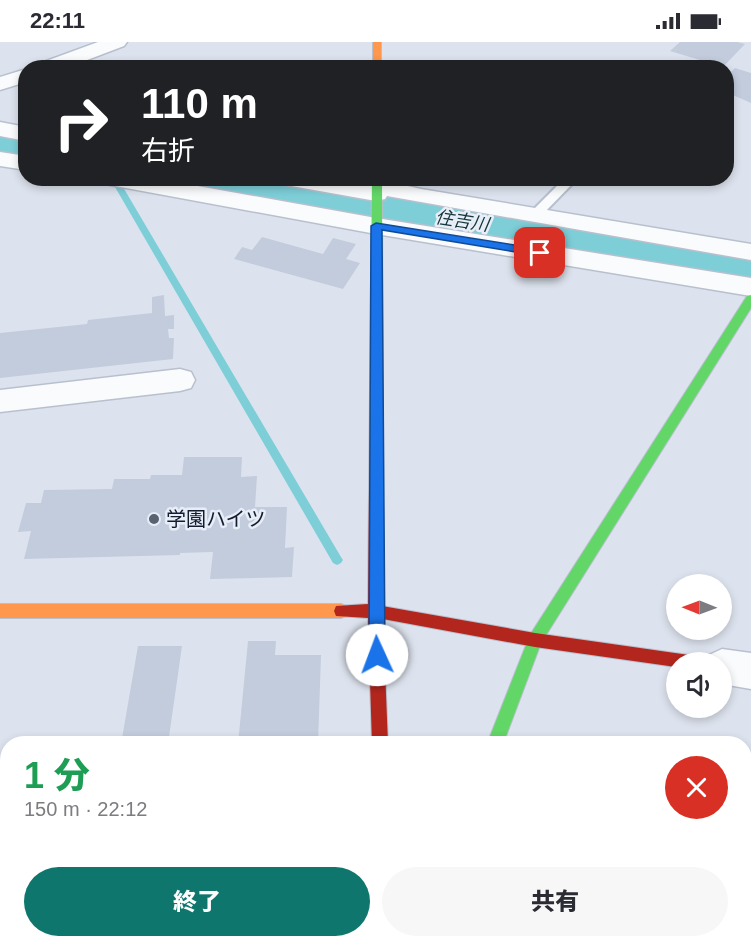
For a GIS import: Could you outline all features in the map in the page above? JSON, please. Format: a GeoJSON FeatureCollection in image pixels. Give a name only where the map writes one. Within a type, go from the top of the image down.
{"type":"FeatureCollection","features":[{"type":"Feature","properties":{"kind":"street"},"geometry":{"type":"LineString","coordinates":[[67,60],[117,42]]}},
{"type":"Feature","properties":{"kind":"street"},"geometry":{"type":"LineString","coordinates":[[377,42],[377,60]]}},
{"type":"Feature","properties":{"kind":"street"},"geometry":{"type":"LineString","coordinates":[[0,84],[18,78]]}},
{"type":"Feature","properties":{"kind":"street"},"geometry":{"type":"LineString","coordinates":[[0,129],[18,132]]}},
{"type":"Feature","properties":{"kind":"street"},"geometry":{"type":"LineString","coordinates":[[0,159],[18,162]]}},
{"type":"Feature","properties":{"kind":"street"},"geometry":{"type":"LineString","coordinates":[[154,186],[376,226],[751,287]]}},
{"type":"Feature","properties":{"kind":"street"},"geometry":{"type":"LineString","coordinates":[[380,736],[375,611],[377,186],[534,216],[751,252]]}},
{"type":"Feature","properties":{"kind":"street"},"geometry":{"type":"LineString","coordinates":[[498,736],[536,640],[751,299]]}},
{"type":"Feature","properties":{"kind":"street"},"geometry":{"type":"LineString","coordinates":[[0,401],[180,380]]}},
{"type":"Feature","properties":{"kind":"street"},"geometry":{"type":"LineString","coordinates":[[0,611],[375,611],[536,640],[666,659]]}},
{"type":"Feature","properties":{"kind":"street"},"geometry":{"type":"LineString","coordinates":[[732,668],[751,671]]}},
{"type":"Feature","properties":{"kind":"lane"},"geometry":{"type":"LineString","coordinates":[[534,216],[564,186]]}},
{"type":"Feature","properties":{"kind":"building"},"geometry":{"type":"Polygon","coordinates":[[[680,42],[745,44],[730,60],[700,60],[670,51],[680,42]]]}},
{"type":"Feature","properties":{"kind":"building"},"geometry":{"type":"Polygon","coordinates":[[[734,69],[751,73],[751,103],[734,96],[734,69]]]}},
{"type":"Feature","properties":{"kind":"building"},"geometry":{"type":"Polygon","coordinates":[[[262,237],[323,254],[333,238],[356,244],[346,259],[360,263],[343,289],[234,259],[242,247],[252,250],[262,237]]]}},
{"type":"Feature","properties":{"kind":"building"},"geometry":{"type":"Polygon","coordinates":[[[164,295],[165,316],[174,315],[174,329],[168,329],[169,338],[174,338],[173,359],[0,378],[0,333],[87,324],[88,320],[152,313],[152,297],[164,295]]]}},
{"type":"Feature","properties":{"kind":"building","name":"学園ハイツ"},"geometry":{"type":"Polygon","coordinates":[[[184,457],[242,457],[241,477],[257,476],[255,507],[287,507],[285,548],[294,547],[292,577],[210,579],[213,552],[24,559],[31,531],[18,532],[26,503],[41,503],[44,490],[112,489],[114,479],[150,479],[151,475],[182,475],[184,457]]]}},
{"type":"Feature","properties":{"kind":"building"},"geometry":{"type":"Polygon","coordinates":[[[248,641],[276,641],[275,655],[321,655],[318,736],[239,736],[248,641]]]}},
{"type":"Feature","properties":{"kind":"building"},"geometry":{"type":"Polygon","coordinates":[[[138,646],[182,646],[169,736],[122,736],[138,646]]]}},
{"type":"Feature","properties":{"kind":"waterway","name":"住吉川"},"geometry":{"type":"LineString","coordinates":[[0,145],[18,148]]}},
{"type":"Feature","properties":{"kind":"waterway","name":"住吉川"},"geometry":{"type":"LineString","coordinates":[[256,186],[751,269]]}},
{"type":"Feature","properties":{"kind":"waterway"},"geometry":{"type":"LineString","coordinates":[[119,187],[337,560]]}},
{"type":"Feature","properties":{"kind":"traffic: fast"},"geometry":{"type":"LineString","coordinates":[[376,489],[377,186]]}},
{"type":"Feature","properties":{"kind":"traffic: fast"},"geometry":{"type":"LineString","coordinates":[[498,736],[535,640],[751,299]]}},
{"type":"Feature","properties":{"kind":"traffic: slow"},"geometry":{"type":"LineString","coordinates":[[377,42],[377,60]]}},
{"type":"Feature","properties":{"kind":"traffic: slow"},"geometry":{"type":"LineString","coordinates":[[0,611],[341,611]]}},
{"type":"Feature","properties":{"kind":"traffic: jam"},"geometry":{"type":"LineString","coordinates":[[376,489],[375,611],[380,736]]}},
{"type":"Feature","properties":{"kind":"traffic: jam"},"geometry":{"type":"LineString","coordinates":[[341,611],[375,611],[535,640],[666,659]]}},
{"type":"Feature","properties":{"kind":"place","name":"学園ハイツ"},"geometry":{"type":"Point","coordinates":[154,519]}},
{"type":"Feature","properties":{"kind":"route"},"geometry":{"type":"LineString","coordinates":[[377,655],[375,611],[376,226],[540,253]]}}]}
